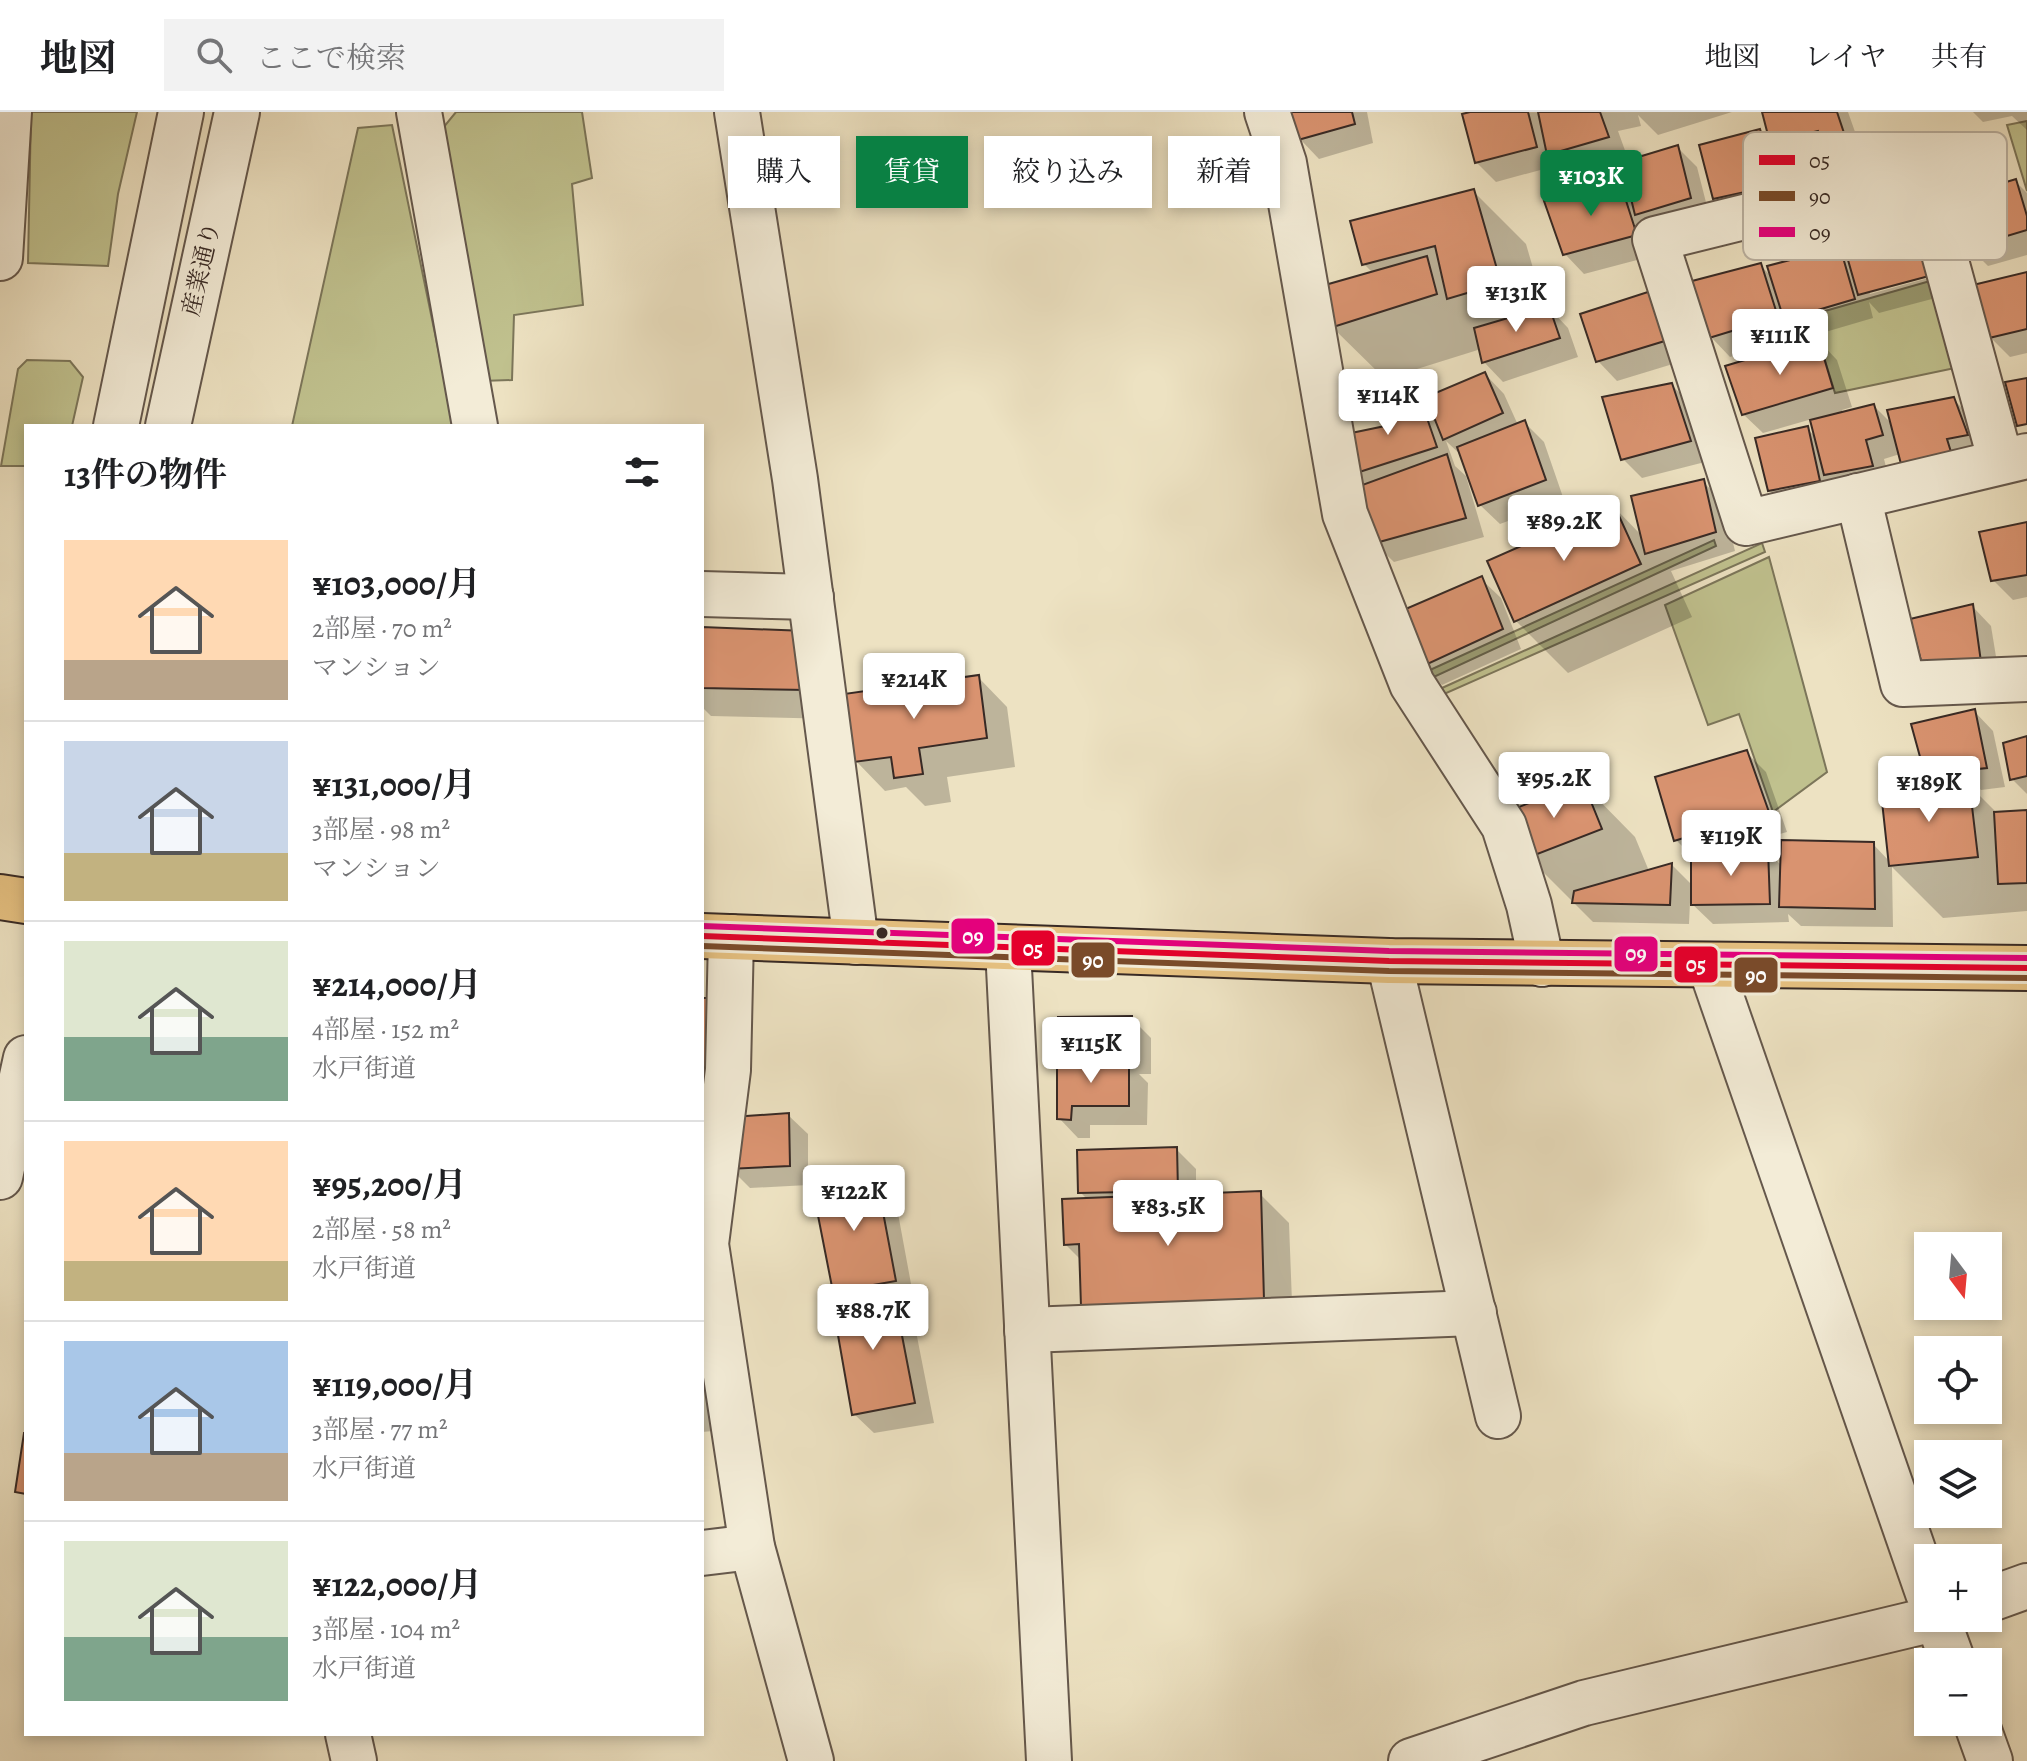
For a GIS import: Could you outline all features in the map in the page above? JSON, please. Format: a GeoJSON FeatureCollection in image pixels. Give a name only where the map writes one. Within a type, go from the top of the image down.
{"type":"FeatureCollection","features":[{"type":"Feature","properties":{"kind":"highway"},"geometry":{"type":"LineString","coordinates":[[0,897],[24,903]]}},
{"type":"Feature","properties":{"kind":"highway"},"geometry":{"type":"LineString","coordinates":[[0,908],[24,904]]}},
{"type":"Feature","properties":{"kind":"highway"},"geometry":{"type":"LineString","coordinates":[[717,936],[1389,961],[2027,968]]}},
{"type":"Feature","properties":{"kind":"street"},"geometry":{"type":"LineString","coordinates":[[0,258],[9,112]]}},
{"type":"Feature","properties":{"kind":"street"},"geometry":{"type":"LineString","coordinates":[[116,424],[181,112]]}},
{"type":"Feature","properties":{"kind":"street","name":"産業通り"},"geometry":{"type":"LineString","coordinates":[[168,424],[237,112]]}},
{"type":"Feature","properties":{"kind":"street"},"geometry":{"type":"LineString","coordinates":[[419,112],[475,424]]}},
{"type":"Feature","properties":{"kind":"street"},"geometry":{"type":"LineString","coordinates":[[737,112],[811,597],[856,942]]}},
{"type":"Feature","properties":{"kind":"street"},"geometry":{"type":"LineString","coordinates":[[1267,112],[1284,163],[1345,514],[1412,684],[1504,826],[1529,905],[1542,964]]}},
{"type":"Feature","properties":{"kind":"street"},"geometry":{"type":"LineString","coordinates":[[1743,217],[1655,239],[1746,523],[2014,459],[1950,260]]}},
{"type":"Feature","properties":{"kind":"street"},"geometry":{"type":"LineString","coordinates":[[1858,496],[1903,684],[2027,679]]}},
{"type":"Feature","properties":{"kind":"street"},"geometry":{"type":"LineString","coordinates":[[704,594],[811,597]]}},
{"type":"Feature","properties":{"kind":"street"},"geometry":{"type":"LineString","coordinates":[[717,936],[728,1070],[706,1244],[752,1547],[811,1761]]}},
{"type":"Feature","properties":{"kind":"street"},"geometry":{"type":"LineString","coordinates":[[1008,948],[1049,1761]]}},
{"type":"Feature","properties":{"kind":"street"},"geometry":{"type":"LineString","coordinates":[[1389,961],[1498,1416]]}},
{"type":"Feature","properties":{"kind":"street"},"geometry":{"type":"LineString","coordinates":[[1710,965],[1914,1553]]}},
{"type":"Feature","properties":{"kind":"street"},"geometry":{"type":"LineString","coordinates":[[0,1177],[24,1067]]}},
{"type":"Feature","properties":{"kind":"street"},"geometry":{"type":"LineString","coordinates":[[1027,1330],[1474,1313]]}},
{"type":"Feature","properties":{"kind":"street"},"geometry":{"type":"LineString","coordinates":[[704,1553],[752,1547]]}},
{"type":"Feature","properties":{"kind":"street"},"geometry":{"type":"LineString","coordinates":[[2002,1595],[2027,1586]]}},
{"type":"Feature","properties":{"kind":"street"},"geometry":{"type":"LineString","coordinates":[[1411,1761],[1584,1703],[1914,1624]]}},
{"type":"Feature","properties":{"kind":"street"},"geometry":{"type":"LineString","coordinates":[[348,1736],[354,1761]]}},
{"type":"Feature","properties":{"kind":"street"},"geometry":{"type":"LineString","coordinates":[[1981,1736],[1990,1761]]}},
{"type":"Feature","properties":{"kind":"green space"},"geometry":{"type":"Polygon","coordinates":[[[31,112],[137,112],[118,194],[108,266],[28,263],[31,112]]]}},
{"type":"Feature","properties":{"kind":"green space"},"geometry":{"type":"Polygon","coordinates":[[[456,112],[582,112],[592,178],[572,184],[583,305],[514,315],[512,380],[481,381],[438,134],[456,112]]]}},
{"type":"Feature","properties":{"kind":"green space"},"geometry":{"type":"Polygon","coordinates":[[[2027,121],[2027,191],[2007,125],[2027,121]]]}},
{"type":"Feature","properties":{"kind":"green space"},"geometry":{"type":"Polygon","coordinates":[[[392,125],[454,424],[292,424],[358,128],[392,125]]]}},
{"type":"Feature","properties":{"kind":"green space"},"geometry":{"type":"Polygon","coordinates":[[[1930,281],[1955,368],[1835,393],[1811,315],[1930,281]]]}},
{"type":"Feature","properties":{"kind":"green space"},"geometry":{"type":"Polygon","coordinates":[[[27,360],[70,361],[83,377],[72,424],[24,424],[24,466],[1,466],[18,369],[27,360]]]}},
{"type":"Feature","properties":{"kind":"green space"},"geometry":{"type":"Polygon","coordinates":[[[1714,540],[1716,546],[1423,682],[1419,675],[1714,540]]]}},
{"type":"Feature","properties":{"kind":"green space"},"geometry":{"type":"Polygon","coordinates":[[[1762,543],[1765,552],[1435,698],[1431,693],[1762,543]]]}},
{"type":"Feature","properties":{"kind":"green space"},"geometry":{"type":"Polygon","coordinates":[[[1769,557],[1827,772],[1773,812],[1739,714],[1708,725],[1665,605],[1769,557]]]}},
{"type":"Feature","properties":{"kind":"building"},"geometry":{"type":"Polygon","coordinates":[[[1289,112],[1352,112],[1355,124],[1298,140],[1289,112]]]}},
{"type":"Feature","properties":{"kind":"building"},"geometry":{"type":"Polygon","coordinates":[[[1528,112],[1537,147],[1475,163],[1462,114],[1528,112]]]}},
{"type":"Feature","properties":{"kind":"building"},"geometry":{"type":"Polygon","coordinates":[[[1538,112],[1600,112],[1609,137],[1547,155],[1538,112]]]}},
{"type":"Feature","properties":{"kind":"building"},"geometry":{"type":"Polygon","coordinates":[[[1762,112],[1837,112],[1844,132],[1818,131],[1767,132],[1762,112]]]}},
{"type":"Feature","properties":{"kind":"building"},"geometry":{"type":"Polygon","coordinates":[[[1743,133],[1743,192],[1713,199],[1699,145],[1743,133]]]}},
{"type":"Feature","properties":{"kind":"building"},"geometry":{"type":"Polygon","coordinates":[[[1678,145],[1691,198],[1635,215],[1622,162],[1678,145]]]}},
{"type":"Feature","properties":{"kind":"building"},"geometry":{"type":"Polygon","coordinates":[[[2016,179],[2027,216],[2027,230],[2007,236],[2007,182],[2016,179]]]}},
{"type":"Feature","properties":{"kind":"building"},"geometry":{"type":"Polygon","coordinates":[[[1620,182],[1637,235],[1563,255],[1544,201],[1620,182]]]}},
{"type":"Feature","properties":{"kind":"building"},"geometry":{"type":"Polygon","coordinates":[[[1474,189],[1501,283],[1447,299],[1435,246],[1362,265],[1350,221],[1474,189]]]}},
{"type":"Feature","properties":{"kind":"building"},"geometry":{"type":"Polygon","coordinates":[[[1427,256],[1437,294],[1330,328],[1318,287],[1427,256]]]}},
{"type":"Feature","properties":{"kind":"building"},"geometry":{"type":"Polygon","coordinates":[[[1790,260],[1844,260],[1855,299],[1784,320],[1767,266],[1790,260]]]}},
{"type":"Feature","properties":{"kind":"building"},"geometry":{"type":"Polygon","coordinates":[[[1848,260],[1924,260],[1929,276],[1858,295],[1848,260]]]}},
{"type":"Feature","properties":{"kind":"building"},"geometry":{"type":"Polygon","coordinates":[[[1761,263],[1778,317],[1709,338],[1692,281],[1761,263]]]}},
{"type":"Feature","properties":{"kind":"building"},"geometry":{"type":"Polygon","coordinates":[[[2027,272],[2027,329],[1989,338],[1973,285],[2027,272]]]}},
{"type":"Feature","properties":{"kind":"building"},"geometry":{"type":"Polygon","coordinates":[[[1654,290],[1668,340],[1596,362],[1580,314],[1654,290]]]}},
{"type":"Feature","properties":{"kind":"building"},"geometry":{"type":"Polygon","coordinates":[[[1549,306],[1560,338],[1482,363],[1474,328],[1549,306]]]}},
{"type":"Feature","properties":{"kind":"building"},"geometry":{"type":"Polygon","coordinates":[[[1818,338],[1833,388],[1742,415],[1725,366],[1818,338]]]}},
{"type":"Feature","properties":{"kind":"building"},"geometry":{"type":"Polygon","coordinates":[[[1485,372],[1503,413],[1443,440],[1426,397],[1485,372]]]}},
{"type":"Feature","properties":{"kind":"building"},"geometry":{"type":"Polygon","coordinates":[[[2027,378],[2027,424],[2017,426],[2005,382],[2027,378]]]}},
{"type":"Feature","properties":{"kind":"building"},"geometry":{"type":"Polygon","coordinates":[[[1672,383],[1691,441],[1621,460],[1602,397],[1672,383]]]}},
{"type":"Feature","properties":{"kind":"building"},"geometry":{"type":"Polygon","coordinates":[[[1419,395],[1437,447],[1350,475],[1332,437],[1385,426],[1375,407],[1419,395]]]}},
{"type":"Feature","properties":{"kind":"building"},"geometry":{"type":"Polygon","coordinates":[[[1954,397],[1968,435],[1947,439],[1951,452],[1901,464],[1887,410],[1954,397]]]}},
{"type":"Feature","properties":{"kind":"building"},"geometry":{"type":"Polygon","coordinates":[[[1874,404],[1883,435],[1866,440],[1873,466],[1824,475],[1810,420],[1874,404]]]}},
{"type":"Feature","properties":{"kind":"building"},"geometry":{"type":"Polygon","coordinates":[[[1525,420],[1546,480],[1478,506],[1457,447],[1525,420]]]}},
{"type":"Feature","properties":{"kind":"building"},"geometry":{"type":"Polygon","coordinates":[[[1808,426],[1820,481],[1768,491],[1755,438],[1808,426]]]}},
{"type":"Feature","properties":{"kind":"building"},"geometry":{"type":"Polygon","coordinates":[[[1447,454],[1466,518],[1372,544],[1354,488],[1447,454]]]}},
{"type":"Feature","properties":{"kind":"building"},"geometry":{"type":"Polygon","coordinates":[[[1704,479],[1716,532],[1645,554],[1631,496],[1704,479]]]}},
{"type":"Feature","properties":{"kind":"building"},"geometry":{"type":"Polygon","coordinates":[[[1614,505],[1641,564],[1514,622],[1487,561],[1614,505]]]}},
{"type":"Feature","properties":{"kind":"building"},"geometry":{"type":"Polygon","coordinates":[[[2027,522],[2027,575],[1991,581],[1979,532],[2027,522]]]}},
{"type":"Feature","properties":{"kind":"building"},"geometry":{"type":"Polygon","coordinates":[[[1482,576],[1503,629],[1421,667],[1394,614],[1482,576]]]}},
{"type":"Feature","properties":{"kind":"building"},"geometry":{"type":"Polygon","coordinates":[[[1973,604],[1981,662],[1925,676],[1910,619],[1973,604]]]}},
{"type":"Feature","properties":{"kind":"building"},"geometry":{"type":"Polygon","coordinates":[[[704,627],[806,631],[807,690],[704,688],[704,627]]]}},
{"type":"Feature","properties":{"kind":"building"},"geometry":{"type":"Polygon","coordinates":[[[979,675],[987,738],[919,748],[923,774],[894,778],[891,757],[854,762],[844,694],[979,675]]]}},
{"type":"Feature","properties":{"kind":"building"},"geometry":{"type":"Polygon","coordinates":[[[1975,709],[1987,768],[1959,771],[1958,766],[1925,775],[1911,724],[1975,709]]]}},
{"type":"Feature","properties":{"kind":"building"},"geometry":{"type":"Polygon","coordinates":[[[2027,736],[2027,776],[2010,780],[2003,743],[2027,736]]]}},
{"type":"Feature","properties":{"kind":"building"},"geometry":{"type":"Polygon","coordinates":[[[1747,750],[1769,812],[1674,841],[1655,777],[1747,750]]]}},
{"type":"Feature","properties":{"kind":"building"},"geometry":{"type":"Polygon","coordinates":[[[1969,781],[1978,857],[1889,866],[1881,792],[1969,781]]]}},
{"type":"Feature","properties":{"kind":"building"},"geometry":{"type":"Polygon","coordinates":[[[1583,782],[1602,829],[1527,858],[1506,812],[1583,782]]]}},
{"type":"Feature","properties":{"kind":"building"},"geometry":{"type":"Polygon","coordinates":[[[2027,810],[2027,883],[1998,884],[1994,812],[2027,810]]]}},
{"type":"Feature","properties":{"kind":"building"},"geometry":{"type":"Polygon","coordinates":[[[1781,840],[1874,842],[1875,909],[1779,907],[1781,840]]]}},
{"type":"Feature","properties":{"kind":"building"},"geometry":{"type":"Polygon","coordinates":[[[1768,849],[1770,904],[1691,905],[1691,854],[1768,849]]]}},
{"type":"Feature","properties":{"kind":"building"},"geometry":{"type":"Polygon","coordinates":[[[1672,863],[1670,905],[1572,903],[1574,891],[1672,863]]]}},
{"type":"Feature","properties":{"kind":"building"},"geometry":{"type":"Polygon","coordinates":[[[704,998],[713,998],[708,1068],[704,1067],[704,998]]]}},
{"type":"Feature","properties":{"kind":"building"},"geometry":{"type":"Polygon","coordinates":[[[1132,1016],[1132,1055],[1059,1056],[1058,1017],[1132,1016]]]}},
{"type":"Feature","properties":{"kind":"building"},"geometry":{"type":"Polygon","coordinates":[[[1057,1061],[1129,1061],[1129,1106],[1072,1106],[1071,1120],[1057,1119],[1057,1061]]]}},
{"type":"Feature","properties":{"kind":"building"},"geometry":{"type":"Polygon","coordinates":[[[789,1113],[790,1166],[728,1169],[732,1117],[789,1113]]]}},
{"type":"Feature","properties":{"kind":"building"},"geometry":{"type":"Polygon","coordinates":[[[1177,1147],[1178,1191],[1078,1193],[1077,1150],[1177,1147]]]}},
{"type":"Feature","properties":{"kind":"building"},"geometry":{"type":"Polygon","coordinates":[[[876,1175],[896,1281],[833,1292],[812,1185],[876,1175]]]}},
{"type":"Feature","properties":{"kind":"building"},"geometry":{"type":"Polygon","coordinates":[[[1261,1191],[1264,1300],[1081,1307],[1079,1244],[1064,1245],[1062,1199],[1261,1191]]]}},
{"type":"Feature","properties":{"kind":"building"},"geometry":{"type":"Polygon","coordinates":[[[893,1289],[915,1403],[852,1415],[832,1301],[893,1289]]]}},
{"type":"Feature","properties":{"kind":"building"},"geometry":{"type":"Polygon","coordinates":[[[24,1433],[24,1494],[15,1492],[24,1433]]]}},
{"type":"Feature","properties":{"kind":"transit line","name":"09"},"geometry":{"type":"LineString","coordinates":[[704,926],[1389,951],[2027,958]]}},
{"type":"Feature","properties":{"kind":"transit line","name":"05"},"geometry":{"type":"LineString","coordinates":[[704,936],[1389,961],[2027,968]]}},
{"type":"Feature","properties":{"kind":"transit line","name":"90"},"geometry":{"type":"LineString","coordinates":[[704,946],[1389,971],[2027,978]]}}]}
